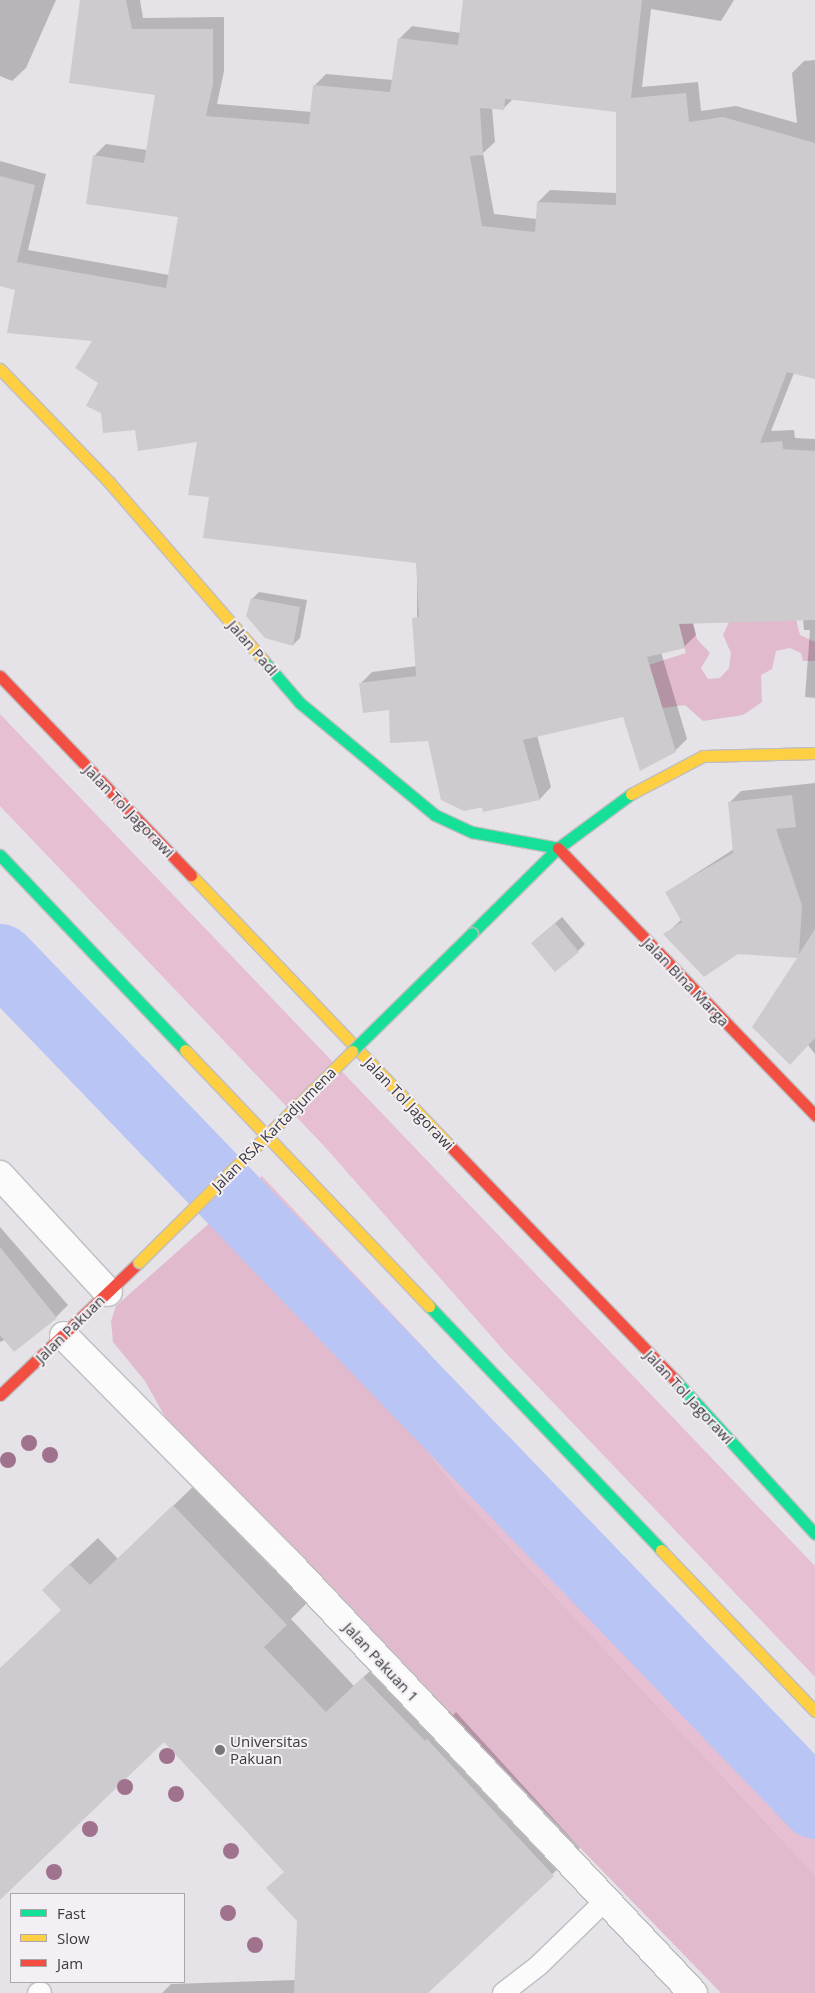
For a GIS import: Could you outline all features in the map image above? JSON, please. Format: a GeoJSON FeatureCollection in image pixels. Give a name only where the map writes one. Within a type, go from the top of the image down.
{"type":"FeatureCollection","features":[{"type":"Feature","properties":{"kind":"main road","name":"Jalan Padi"},"geometry":{"type":"LineString","coordinates":[[0,369],[109,482],[300,702],[434,815],[472,832],[558,848]]}},
{"type":"Feature","properties":{"kind":"main road","name":"Jalan Tol Jagorawi"},"geometry":{"type":"LineString","coordinates":[[0,676],[674,1380],[815,1534]]}},
{"type":"Feature","properties":{"kind":"main road","name":"Jalan RSA Kartadjumena"},"geometry":{"type":"LineString","coordinates":[[139,1262],[558,848],[634,791],[703,756],[815,753]]}},
{"type":"Feature","properties":{"kind":"main road","name":"Jalan Bina Marga"},"geometry":{"type":"LineString","coordinates":[[558,848],[815,1116]]}},
{"type":"Feature","properties":{"kind":"main road"},"geometry":{"type":"LineString","coordinates":[[0,855],[815,1711]]}},
{"type":"Feature","properties":{"kind":"main road","name":"Jalan Pakuan"},"geometry":{"type":"LineString","coordinates":[[0,1395],[64,1336],[139,1262]]}},
{"type":"Feature","properties":{"kind":"street"},"geometry":{"type":"LineString","coordinates":[[0,1175],[12,1202],[108,1292]]}},
{"type":"Feature","properties":{"kind":"street","name":"Jalan Pakuan 1"},"geometry":{"type":"LineString","coordinates":[[64,1336],[284,1558],[608,1899],[692,1993]]}},
{"type":"Feature","properties":{"kind":"lane"},"geometry":{"type":"LineString","coordinates":[[503,1993],[538,1966],[608,1899]]}},
{"type":"Feature","properties":{"kind":"shaded area"},"geometry":{"type":"Polygon","coordinates":[[[636,606],[692,621],[697,639],[710,653],[701,668],[708,679],[720,678],[729,668],[731,653],[723,635],[729,622],[796,619],[800,635],[815,642],[815,661],[803,661],[801,653],[790,648],[776,651],[772,669],[761,675],[762,702],[743,715],[703,721],[685,705],[655,709],[642,667],[686,653],[682,641],[636,606]]]}},
{"type":"Feature","properties":{"kind":"shaded area"},"geometry":{"type":"Polygon","coordinates":[[[0,714],[815,1566],[815,1677],[505,1352],[325,1147],[0,806],[0,714]]]}},
{"type":"Feature","properties":{"kind":"shaded area"},"geometry":{"type":"Polygon","coordinates":[[[262,1176],[426,1350],[588,1542],[815,1779],[815,1875],[462,1496],[316,1307],[223,1211],[262,1176]]]}},
{"type":"Feature","properties":{"kind":"shaded area"},"geometry":{"type":"Polygon","coordinates":[[[223,1211],[316,1307],[462,1496],[815,1875],[815,1993],[721,1993],[169,1424],[145,1381],[113,1342],[111,1321],[116,1306],[223,1211]]]}},
{"type":"Feature","properties":{"kind":"building"},"geometry":{"type":"Polygon","coordinates":[[[80,0],[126,0],[132,29],[213,29],[213,84],[206,116],[309,124],[313,85],[390,92],[398,38],[458,45],[463,0],[642,0],[631,98],[686,93],[689,122],[723,117],[815,143],[815,379],[787,372],[760,443],[782,441],[783,449],[815,451],[815,620],[679,624],[685,648],[647,657],[676,752],[640,771],[623,717],[523,740],[540,800],[483,812],[482,807],[464,811],[441,800],[428,741],[390,743],[389,710],[363,713],[359,683],[416,676],[412,618],[419,617],[416,563],[203,538],[209,497],[188,495],[197,442],[138,451],[135,430],[103,433],[101,413],[86,406],[98,383],[75,368],[92,341],[7,333],[15,290],[0,286],[0,176],[35,185],[17,262],[166,288],[178,217],[86,204],[93,155],[144,163],[155,95],[69,83],[80,0]],[[505,99],[504,110],[480,108],[483,155],[470,156],[482,226],[535,232],[537,202],[616,205],[616,112],[505,99]]]}},
{"type":"Feature","properties":{"kind":"building"},"geometry":{"type":"Polygon","coordinates":[[[251,598],[300,607],[293,646],[265,638],[246,616],[251,598]]]}},
{"type":"Feature","properties":{"kind":"building"},"geometry":{"type":"Polygon","coordinates":[[[792,795],[796,827],[776,829],[802,905],[799,954],[815,929],[815,1038],[790,1065],[752,1027],[797,958],[738,954],[704,977],[663,934],[682,922],[665,892],[733,853],[728,802],[792,795]]]}},
{"type":"Feature","properties":{"kind":"building"},"geometry":{"type":"Polygon","coordinates":[[[555,923],[579,952],[555,972],[531,943],[555,923]]]}},
{"type":"Feature","properties":{"kind":"building"},"geometry":{"type":"Polygon","coordinates":[[[0,1247],[57,1318],[14,1352],[0,1335],[0,1247]]]}},
{"type":"Feature","properties":{"kind":"building"},"geometry":{"type":"Polygon","coordinates":[[[173,1505],[287,1625],[264,1647],[326,1712],[363,1677],[425,1741],[427,1739],[554,1876],[428,1993],[294,1993],[297,1921],[266,1888],[284,1872],[164,1742],[0,1900],[0,1668],[61,1610],[42,1590],[69,1564],[90,1585],[173,1505]]]}},
{"type":"Feature","properties":{"kind":"waterway"},"geometry":{"type":"LineString","coordinates":[[0,958],[815,1804]]}},
{"type":"Feature","properties":{"kind":"traffic: fast"},"geometry":{"type":"LineString","coordinates":[[263,660],[300,703],[435,815],[472,832],[558,848]]}},
{"type":"Feature","properties":{"kind":"traffic: fast"},"geometry":{"type":"LineString","coordinates":[[472,933],[558,848],[631,794]]}},
{"type":"Feature","properties":{"kind":"traffic: fast"},"geometry":{"type":"LineString","coordinates":[[0,855],[185,1050]]}},
{"type":"Feature","properties":{"kind":"traffic: fast"},"geometry":{"type":"LineString","coordinates":[[352,1051],[472,933]]}},
{"type":"Feature","properties":{"kind":"traffic: fast"},"geometry":{"type":"LineString","coordinates":[[429,1306],[661,1550]]}},
{"type":"Feature","properties":{"kind":"traffic: fast"},"geometry":{"type":"LineString","coordinates":[[675,1380],[815,1534]]}},
{"type":"Feature","properties":{"kind":"traffic: slow"},"geometry":{"type":"LineString","coordinates":[[0,369],[109,482],[263,660]]}},
{"type":"Feature","properties":{"kind":"traffic: slow"},"geometry":{"type":"LineString","coordinates":[[631,794],[703,756],[815,753]]}},
{"type":"Feature","properties":{"kind":"traffic: slow"},"geometry":{"type":"LineString","coordinates":[[191,875],[452,1148]]}},
{"type":"Feature","properties":{"kind":"traffic: slow"},"geometry":{"type":"LineString","coordinates":[[185,1050],[429,1306]]}},
{"type":"Feature","properties":{"kind":"traffic: slow"},"geometry":{"type":"LineString","coordinates":[[139,1262],[352,1051]]}},
{"type":"Feature","properties":{"kind":"traffic: slow"},"geometry":{"type":"LineString","coordinates":[[661,1550],[815,1711]]}},
{"type":"Feature","properties":{"kind":"traffic: jam"},"geometry":{"type":"LineString","coordinates":[[0,676],[191,875]]}},
{"type":"Feature","properties":{"kind":"traffic: jam"},"geometry":{"type":"LineString","coordinates":[[558,848],[815,1115]]}},
{"type":"Feature","properties":{"kind":"traffic: jam"},"geometry":{"type":"LineString","coordinates":[[452,1148],[675,1380]]}},
{"type":"Feature","properties":{"kind":"traffic: jam"},"geometry":{"type":"LineString","coordinates":[[0,1395],[139,1262]]}},
{"type":"Feature","properties":{"kind":"place","name":"Universitas Pakuan"},"geometry":{"type":"Point","coordinates":[220,1750]}}]}
